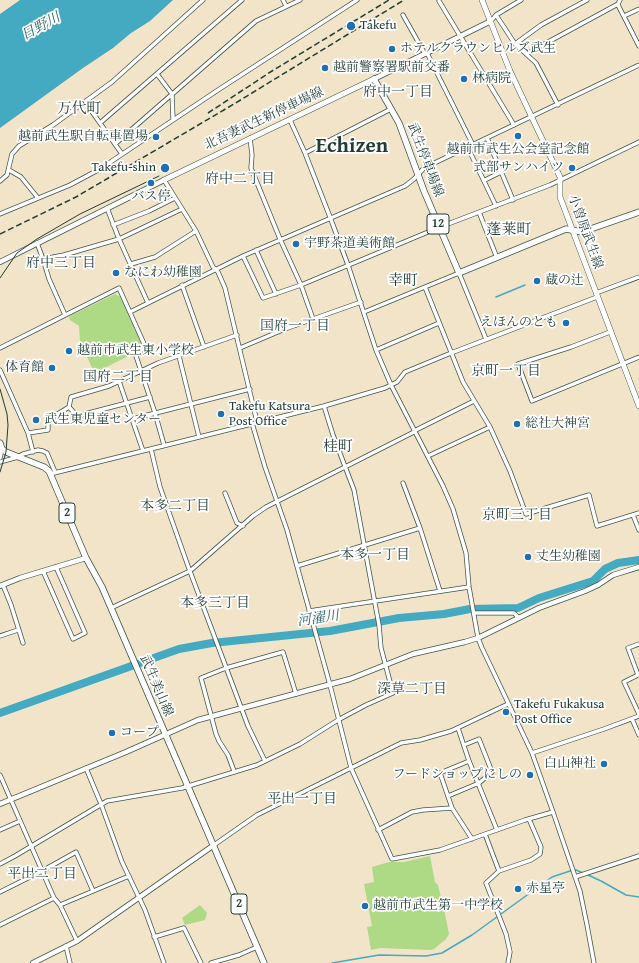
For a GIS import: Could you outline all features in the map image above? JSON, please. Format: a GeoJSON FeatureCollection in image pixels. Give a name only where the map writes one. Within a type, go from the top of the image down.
{"type":"FeatureCollection","features":[{"type":"Feature","properties":{"kind":"main road","name":"小曽原武生線"},"geometry":{"type":"LineString","coordinates":[[482,0],[510,71],[560,180],[559,194],[639,406]]}},
{"type":"Feature","properties":{"kind":"main road","name":"武生停車場線"},"geometry":{"type":"LineString","coordinates":[[374,79],[399,123],[418,174],[459,273]]}},
{"type":"Feature","properties":{"kind":"main road","name":"北吾妻武生新停車場線"},"geometry":{"type":"LineString","coordinates":[[164,180],[374,79]]}},
{"type":"Feature","properties":{"kind":"main road"},"geometry":{"type":"LineString","coordinates":[[459,273],[566,229],[582,232],[639,212]]}},
{"type":"Feature","properties":{"kind":"main road"},"geometry":{"type":"LineString","coordinates":[[1,446],[18,457],[44,467],[52,473]]}},
{"type":"Feature","properties":{"kind":"main road","name":"武生美山線"},"geometry":{"type":"LineString","coordinates":[[52,473],[86,558],[111,608],[264,963]]}},
{"type":"Feature","properties":{"kind":"street"},"geometry":{"type":"LineString","coordinates":[[0,181],[7,175],[12,154],[19,146],[53,125],[112,82],[203,0]]}},
{"type":"Feature","properties":{"kind":"street"},"geometry":{"type":"LineString","coordinates":[[100,123],[242,0]]}},
{"type":"Feature","properties":{"kind":"street"},"geometry":{"type":"LineString","coordinates":[[283,0],[286,6]]}},
{"type":"Feature","properties":{"kind":"street"},"geometry":{"type":"LineString","coordinates":[[116,144],[256,21],[300,0]]}},
{"type":"Feature","properties":{"kind":"street"},"geometry":{"type":"LineString","coordinates":[[0,214],[91,175],[357,0]]}},
{"type":"Feature","properties":{"kind":"street"},"geometry":{"type":"LineString","coordinates":[[374,79],[491,21],[496,14],[521,0]]}},
{"type":"Feature","properties":{"kind":"street"},"geometry":{"type":"LineString","coordinates":[[515,44],[541,26],[586,0]]}},
{"type":"Feature","properties":{"kind":"street"},"geometry":{"type":"LineString","coordinates":[[439,1],[514,125]]}},
{"type":"Feature","properties":{"kind":"street"},"geometry":{"type":"LineString","coordinates":[[526,54],[619,2],[624,16],[639,46]]}},
{"type":"Feature","properties":{"kind":"street"},"geometry":{"type":"LineString","coordinates":[[624,16],[639,9]]}},
{"type":"Feature","properties":{"kind":"street"},"geometry":{"type":"LineString","coordinates":[[496,14],[515,44],[536,63],[558,105]]}},
{"type":"Feature","properties":{"kind":"street"},"geometry":{"type":"LineString","coordinates":[[403,15],[426,53],[473,145]]}},
{"type":"Feature","properties":{"kind":"street"},"geometry":{"type":"LineString","coordinates":[[130,312],[214,269],[280,239],[405,186],[411,182],[424,168],[639,65]]}},
{"type":"Feature","properties":{"kind":"street"},"geometry":{"type":"LineString","coordinates":[[157,74],[172,94],[174,119]]}},
{"type":"Feature","properties":{"kind":"street"},"geometry":{"type":"LineString","coordinates":[[90,109],[122,154]]}},
{"type":"Feature","properties":{"kind":"street"},"geometry":{"type":"LineString","coordinates":[[305,153],[392,109]]}},
{"type":"Feature","properties":{"kind":"street"},"geometry":{"type":"LineString","coordinates":[[290,120],[305,153],[348,265],[376,350],[391,385],[443,486],[458,523],[466,553],[469,587],[478,638],[532,753],[583,903],[594,963]]}},
{"type":"Feature","properties":{"kind":"street"},"geometry":{"type":"LineString","coordinates":[[250,138],[252,155],[251,168],[280,239],[301,285],[313,319]]}},
{"type":"Feature","properties":{"kind":"street"},"geometry":{"type":"LineString","coordinates":[[487,138],[512,200]]}},
{"type":"Feature","properties":{"kind":"street"},"geometry":{"type":"LineString","coordinates":[[243,256],[263,298],[301,285],[440,227],[512,200],[560,180],[639,142]]}},
{"type":"Feature","properties":{"kind":"street"},"geometry":{"type":"LineString","coordinates":[[468,148],[485,180],[496,206]]}},
{"type":"Feature","properties":{"kind":"street"},"geometry":{"type":"LineString","coordinates":[[9,170],[21,177],[38,198]]}},
{"type":"Feature","properties":{"kind":"street"},"geometry":{"type":"LineString","coordinates":[[485,180],[501,172]]}},
{"type":"Feature","properties":{"kind":"street"},"geometry":{"type":"LineString","coordinates":[[0,262],[164,180],[196,231],[225,288],[257,422]]}},
{"type":"Feature","properties":{"kind":"street"},"geometry":{"type":"LineString","coordinates":[[113,225],[149,211],[175,198]]}},
{"type":"Feature","properties":{"kind":"street"},"geometry":{"type":"LineString","coordinates":[[107,208],[119,239],[148,303]]}},
{"type":"Feature","properties":{"kind":"street"},"geometry":{"type":"LineString","coordinates":[[0,210],[5,209],[6,211]]}},
{"type":"Feature","properties":{"kind":"street"},"geometry":{"type":"LineString","coordinates":[[43,259],[64,255],[119,239],[182,209]]}},
{"type":"Feature","properties":{"kind":"street"},"geometry":{"type":"LineString","coordinates":[[479,212],[497,258]]}},
{"type":"Feature","properties":{"kind":"street"},"geometry":{"type":"LineString","coordinates":[[131,264],[155,257],[196,231]]}},
{"type":"Feature","properties":{"kind":"street"},"geometry":{"type":"LineString","coordinates":[[37,243],[48,279],[65,315]]}},
{"type":"Feature","properties":{"kind":"street"},"geometry":{"type":"LineString","coordinates":[[256,250],[276,294]]}},
{"type":"Feature","properties":{"kind":"street"},"geometry":{"type":"LineString","coordinates":[[364,312],[459,273],[486,339]]}},
{"type":"Feature","properties":{"kind":"street"},"geometry":{"type":"LineString","coordinates":[[0,462],[23,454],[43,451],[47,453],[52,473],[324,406],[391,385],[397,382],[405,372],[639,277]]}},
{"type":"Feature","properties":{"kind":"street"},"geometry":{"type":"LineString","coordinates":[[182,286],[204,348]]}},
{"type":"Feature","properties":{"kind":"street"},"geometry":{"type":"LineString","coordinates":[[425,287],[463,382],[490,427],[510,471],[526,514],[589,495],[597,526],[639,513]]}},
{"type":"Feature","properties":{"kind":"street"},"geometry":{"type":"LineString","coordinates":[[0,348],[119,288],[145,346],[136,356],[142,370],[164,445]]}},
{"type":"Feature","properties":{"kind":"street"},"geometry":{"type":"LineString","coordinates":[[240,348],[361,302]]}},
{"type":"Feature","properties":{"kind":"street"},"geometry":{"type":"LineString","coordinates":[[376,350],[439,323]]}},
{"type":"Feature","properties":{"kind":"street"},"geometry":{"type":"LineString","coordinates":[[610,332],[571,347],[518,364],[532,401],[639,357]]}},
{"type":"Feature","properties":{"kind":"street"},"geometry":{"type":"LineString","coordinates":[[28,433],[48,430],[48,420],[69,407],[72,397],[109,386],[142,370],[237,335]]}},
{"type":"Feature","properties":{"kind":"street"},"geometry":{"type":"LineString","coordinates":[[179,356],[199,437]]}},
{"type":"Feature","properties":{"kind":"street"},"geometry":{"type":"LineString","coordinates":[[0,370],[28,433],[33,452]]}},
{"type":"Feature","properties":{"kind":"street"},"geometry":{"type":"LineString","coordinates":[[119,381],[143,451]]}},
{"type":"Feature","properties":{"kind":"street"},"geometry":{"type":"LineString","coordinates":[[132,419],[250,389]]}},
{"type":"Feature","properties":{"kind":"street"},"geometry":{"type":"LineString","coordinates":[[69,407],[77,416],[150,397]]}},
{"type":"Feature","properties":{"kind":"street"},"geometry":{"type":"LineString","coordinates":[[111,608],[190,571],[257,513],[276,501],[474,401]]}},
{"type":"Feature","properties":{"kind":"street"},"geometry":{"type":"LineString","coordinates":[[0,864],[110,800],[188,786],[265,761],[300,744],[338,720],[366,705],[393,693],[381,648],[379,625],[354,490],[333,435],[324,406]]}},
{"type":"Feature","properties":{"kind":"street"},"geometry":{"type":"LineString","coordinates":[[252,423],[264,467],[283,518],[297,566],[351,768],[392,859],[440,850],[553,812]]}},
{"type":"Feature","properties":{"kind":"street"},"geometry":{"type":"LineString","coordinates":[[428,456],[490,427]]}},
{"type":"Feature","properties":{"kind":"street"},"geometry":{"type":"LineString","coordinates":[[0,458],[1,446]]}},
{"type":"Feature","properties":{"kind":"street"},"geometry":{"type":"LineString","coordinates":[[151,449],[160,487],[190,571],[252,735],[265,761]]}},
{"type":"Feature","properties":{"kind":"street"},"geometry":{"type":"LineString","coordinates":[[403,483],[420,528],[440,591]]}},
{"type":"Feature","properties":{"kind":"street"},"geometry":{"type":"LineString","coordinates":[[224,492],[237,523],[242,526]]}},
{"type":"Feature","properties":{"kind":"street"},"geometry":{"type":"LineString","coordinates":[[633,515],[639,530]]}},
{"type":"Feature","properties":{"kind":"street"},"geometry":{"type":"LineString","coordinates":[[297,566],[420,528]]}},
{"type":"Feature","properties":{"kind":"street"},"geometry":{"type":"LineString","coordinates":[[23,643],[11,605],[1,585],[86,558]]}},
{"type":"Feature","properties":{"kind":"street"},"geometry":{"type":"LineString","coordinates":[[43,571],[73,639],[85,633],[56,567]]}},
{"type":"Feature","properties":{"kind":"street"},"geometry":{"type":"LineString","coordinates":[[0,804],[198,720],[330,685],[350,679],[413,654],[478,638],[539,608],[584,592],[613,575],[625,570],[639,567]]}},
{"type":"Feature","properties":{"kind":"street"},"geometry":{"type":"LineString","coordinates":[[309,610],[469,587]]}},
{"type":"Feature","properties":{"kind":"street"},"geometry":{"type":"LineString","coordinates":[[474,613],[514,613],[519,618]]}},
{"type":"Feature","properties":{"kind":"street"},"geometry":{"type":"LineString","coordinates":[[0,636],[18,630]]}},
{"type":"Feature","properties":{"kind":"street"},"geometry":{"type":"LineString","coordinates":[[532,753],[632,719],[639,715],[624,682],[638,676],[628,648],[639,644]]}},
{"type":"Feature","properties":{"kind":"street"},"geometry":{"type":"LineString","coordinates":[[234,771],[228,754],[219,741],[201,678],[226,668],[283,652],[296,694]]}},
{"type":"Feature","properties":{"kind":"street"},"geometry":{"type":"LineString","coordinates":[[33,963],[77,940],[257,815],[401,743],[420,740],[458,728],[508,704]]}},
{"type":"Feature","properties":{"kind":"street"},"geometry":{"type":"LineString","coordinates":[[632,719],[639,734]]}},
{"type":"Feature","properties":{"kind":"street"},"geometry":{"type":"LineString","coordinates":[[458,728],[469,761],[497,830]]}},
{"type":"Feature","properties":{"kind":"street"},"geometry":{"type":"LineString","coordinates":[[448,796],[479,783],[492,772],[479,739],[464,745]]}},
{"type":"Feature","properties":{"kind":"street"},"geometry":{"type":"LineString","coordinates":[[469,761],[440,773],[452,808],[472,839]]}},
{"type":"Feature","properties":{"kind":"street"},"geometry":{"type":"LineString","coordinates":[[86,768],[119,854],[139,897],[164,963]]}},
{"type":"Feature","properties":{"kind":"street"},"geometry":{"type":"LineString","coordinates":[[0,774],[54,898],[60,905],[77,940]]}},
{"type":"Feature","properties":{"kind":"street"},"geometry":{"type":"LineString","coordinates":[[378,830],[412,812],[452,808]]}},
{"type":"Feature","properties":{"kind":"street"},"geometry":{"type":"LineString","coordinates":[[508,963],[510,948],[498,911],[486,882],[499,871],[531,860],[540,854],[541,847],[529,819]]}},
{"type":"Feature","properties":{"kind":"street"},"geometry":{"type":"LineString","coordinates":[[0,830],[20,821]]}},
{"type":"Feature","properties":{"kind":"street"},"geometry":{"type":"LineString","coordinates":[[485,834],[499,871]]}},
{"type":"Feature","properties":{"kind":"street"},"geometry":{"type":"LineString","coordinates":[[0,892],[76,852],[93,891]]}},
{"type":"Feature","properties":{"kind":"street"},"geometry":{"type":"LineString","coordinates":[[575,877],[639,856]]}},
{"type":"Feature","properties":{"kind":"street"},"geometry":{"type":"LineString","coordinates":[[60,905],[129,876]]}},
{"type":"Feature","properties":{"kind":"street"},"geometry":{"type":"LineString","coordinates":[[0,925],[54,898]]}},
{"type":"Feature","properties":{"kind":"street"},"geometry":{"type":"LineString","coordinates":[[154,937],[184,928],[201,963]]}},
{"type":"Feature","properties":{"kind":"street"},"geometry":{"type":"LineString","coordinates":[[66,946],[70,963]]}},
{"type":"Feature","properties":{"kind":"street"},"geometry":{"type":"LineString","coordinates":[[211,963],[238,955],[257,947]]}},
{"type":"Feature","properties":{"kind":"green space"},"geometry":{"type":"Polygon","coordinates":[[[115,294],[121,297],[142,345],[135,353],[98,371],[93,370],[80,341],[79,326],[69,318],[70,316],[115,294]]]}},
{"type":"Feature","properties":{"kind":"green space"},"geometry":{"type":"Polygon","coordinates":[[[430,856],[435,882],[438,885],[449,934],[446,939],[431,950],[380,948],[371,950],[367,927],[372,926],[364,884],[374,882],[372,867],[389,862],[404,862],[430,856]]]}},
{"type":"Feature","properties":{"kind":"green space"},"geometry":{"type":"Polygon","coordinates":[[[200,905],[207,913],[205,920],[185,925],[182,918],[200,905]]]}},
{"type":"Feature","properties":{"kind":"water","name":"日野川"},"geometry":{"type":"Polygon","coordinates":[[[20,0],[173,0],[150,21],[131,33],[113,48],[0,128],[0,14],[20,0]]]}},
{"type":"Feature","properties":{"kind":"waterway"},"geometry":{"type":"LineString","coordinates":[[496,297],[525,285]]}},
{"type":"Feature","properties":{"kind":"waterway","name":"河濯川"},"geometry":{"type":"LineString","coordinates":[[0,713],[179,649],[212,643],[330,631],[399,618],[444,614],[470,609],[518,608],[539,598],[593,581],[605,569],[618,563],[639,560]]}},
{"type":"Feature","properties":{"kind":"waterway"},"geometry":{"type":"LineString","coordinates":[[332,963],[379,955],[426,956],[442,953],[472,935],[552,877],[576,870],[583,873]]}},
{"type":"Feature","properties":{"kind":"waterway"},"geometry":{"type":"LineString","coordinates":[[586,874],[626,895],[639,897]]}},
{"type":"Feature","properties":{"kind":"tram line"},"geometry":{"type":"LineString","coordinates":[[0,278],[17,253],[37,239],[80,214],[159,176]]}},
{"type":"Feature","properties":{"kind":"tram line"},"geometry":{"type":"LineString","coordinates":[[0,389],[7,414],[8,425],[6,452],[0,472]]}},
{"type":"Feature","properties":{"kind":"railway"},"geometry":{"type":"LineString","coordinates":[[208,113],[272,71],[389,0]]}},
{"type":"Feature","properties":{"kind":"railway"},"geometry":{"type":"LineString","coordinates":[[0,234],[76,197],[234,104],[404,0]]}},
{"type":"Feature","properties":{"kind":"place","name":"Takefu"},"geometry":{"type":"Point","coordinates":[351,26]}},
{"type":"Feature","properties":{"kind":"place","name":"ホテルクラウンヒルズ武生"},"geometry":{"type":"Point","coordinates":[392,49]}},
{"type":"Feature","properties":{"kind":"place","name":"越前警察署駅前交番"},"geometry":{"type":"Point","coordinates":[325,68]}},
{"type":"Feature","properties":{"kind":"place","name":"林病院"},"geometry":{"type":"Point","coordinates":[464,79]}},
{"type":"Feature","properties":{"kind":"place","name":"越前市武生公会堂記念館"},"geometry":{"type":"Point","coordinates":[518,136]}},
{"type":"Feature","properties":{"kind":"place","name":"越前武生駅自転車置場"},"geometry":{"type":"Point","coordinates":[156,137]}},
{"type":"Feature","properties":{"kind":"place","name":"Takefu-shin"},"geometry":{"type":"Point","coordinates":[165,168]}},
{"type":"Feature","properties":{"kind":"place","name":"式部サンハイツ"},"geometry":{"type":"Point","coordinates":[572,168]}},
{"type":"Feature","properties":{"kind":"place","name":"バス停"},"geometry":{"type":"Point","coordinates":[151,183]}},
{"type":"Feature","properties":{"kind":"place","name":"宇野茶道美術館"},"geometry":{"type":"Point","coordinates":[296,244]}},
{"type":"Feature","properties":{"kind":"place","name":"なにわ幼稚園"},"geometry":{"type":"Point","coordinates":[116,273]}},
{"type":"Feature","properties":{"kind":"place","name":"蔵の辻"},"geometry":{"type":"Point","coordinates":[537,281]}},
{"type":"Feature","properties":{"kind":"place","name":"えほんのとも"},"geometry":{"type":"Point","coordinates":[566,323]}},
{"type":"Feature","properties":{"kind":"place","name":"越前市武生東小学校"},"geometry":{"type":"Point","coordinates":[69,351]}},
{"type":"Feature","properties":{"kind":"place","name":"体育館"},"geometry":{"type":"Point","coordinates":[52,368]}},
{"type":"Feature","properties":{"kind":"place","name":"Takefu Katsura Post Office"},"geometry":{"type":"Point","coordinates":[221,414]}},
{"type":"Feature","properties":{"kind":"place","name":"武生東児童センター"},"geometry":{"type":"Point","coordinates":[36,420]}},
{"type":"Feature","properties":{"kind":"place","name":"総社大神宮"},"geometry":{"type":"Point","coordinates":[517,424]}},
{"type":"Feature","properties":{"kind":"place","name":"丈生幼稚園"},"geometry":{"type":"Point","coordinates":[528,557]}},
{"type":"Feature","properties":{"kind":"place","name":"Takefu Fukakusa Post Office"},"geometry":{"type":"Point","coordinates":[506,712]}},
{"type":"Feature","properties":{"kind":"place","name":"コープ"},"geometry":{"type":"Point","coordinates":[112,733]}},
{"type":"Feature","properties":{"kind":"place","name":"白山神社"},"geometry":{"type":"Point","coordinates":[604,764]}},
{"type":"Feature","properties":{"kind":"place","name":"フードショップにしの"},"geometry":{"type":"Point","coordinates":[530,775]}},
{"type":"Feature","properties":{"kind":"place","name":"赤星亭"},"geometry":{"type":"Point","coordinates":[518,889]}},
{"type":"Feature","properties":{"kind":"place","name":"越前市武生第一中学校"},"geometry":{"type":"Point","coordinates":[365,906]}},
{"type":"Feature","properties":{"kind":"district","name":"府中一丁目"},"geometry":{"type":"Point","coordinates":[398,92]}},
{"type":"Feature","properties":{"kind":"district","name":"万代町"},"geometry":{"type":"Point","coordinates":[79,109]}},
{"type":"Feature","properties":{"kind":"district","name":"Echizen"},"geometry":{"type":"Point","coordinates":[352,147]}},
{"type":"Feature","properties":{"kind":"district","name":"府中二丁目"},"geometry":{"type":"Point","coordinates":[240,179]}},
{"type":"Feature","properties":{"kind":"district","name":"蓬莱町"},"geometry":{"type":"Point","coordinates":[509,230]}},
{"type":"Feature","properties":{"kind":"district","name":"府中三丁目"},"geometry":{"type":"Point","coordinates":[61,263]}},
{"type":"Feature","properties":{"kind":"district","name":"幸町"},"geometry":{"type":"Point","coordinates":[403,281]}},
{"type":"Feature","properties":{"kind":"district","name":"国府一丁目"},"geometry":{"type":"Point","coordinates":[295,326]}},
{"type":"Feature","properties":{"kind":"district","name":"京町一丁目"},"geometry":{"type":"Point","coordinates":[506,371]}},
{"type":"Feature","properties":{"kind":"district","name":"国府二丁目"},"geometry":{"type":"Point","coordinates":[118,377]}},
{"type":"Feature","properties":{"kind":"district","name":"桂町"},"geometry":{"type":"Point","coordinates":[338,447]}},
{"type":"Feature","properties":{"kind":"district","name":"本多二丁目"},"geometry":{"type":"Point","coordinates":[175,506]}},
{"type":"Feature","properties":{"kind":"district","name":"京町三丁目"},"geometry":{"type":"Point","coordinates":[517,515]}},
{"type":"Feature","properties":{"kind":"district","name":"本多一丁目"},"geometry":{"type":"Point","coordinates":[375,555]}},
{"type":"Feature","properties":{"kind":"district","name":"本多三丁目"},"geometry":{"type":"Point","coordinates":[215,603]}},
{"type":"Feature","properties":{"kind":"district","name":"深草二丁目"},"geometry":{"type":"Point","coordinates":[412,689]}},
{"type":"Feature","properties":{"kind":"district","name":"平出一丁目"},"geometry":{"type":"Point","coordinates":[302,799]}},
{"type":"Feature","properties":{"kind":"district","name":"平出二丁目"},"geometry":{"type":"Point","coordinates":[42,874]}}]}
